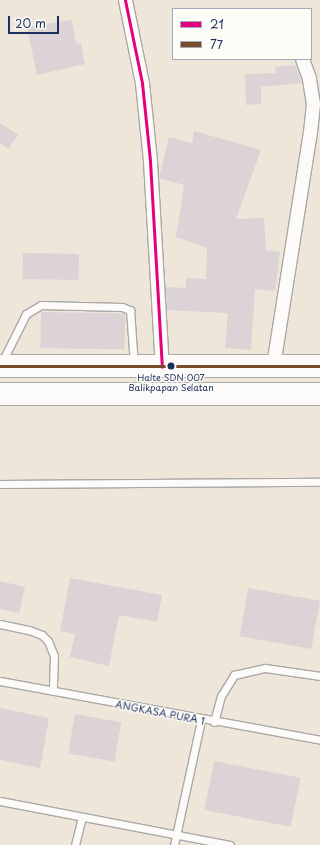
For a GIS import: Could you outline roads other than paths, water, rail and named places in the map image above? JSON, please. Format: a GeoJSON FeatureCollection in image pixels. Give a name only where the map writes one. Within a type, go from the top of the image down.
{"type":"FeatureCollection","features":[{"type":"Feature","properties":{"kind":"highway"},"geometry":{"type":"LineString","coordinates":[[0,366],[134,368],[273,365],[320,366]]}},
{"type":"Feature","properties":{"kind":"highway"},"geometry":{"type":"LineString","coordinates":[[0,394],[320,394]]}},
{"type":"Feature","properties":{"kind":"street"},"geometry":{"type":"LineString","coordinates":[[125,0],[142,83],[150,161],[162,367]]}},
{"type":"Feature","properties":{"kind":"street"},"geometry":{"type":"LineString","coordinates":[[273,365],[310,132],[313,104],[309,78],[302,60]]}},
{"type":"Feature","properties":{"kind":"lane"},"geometry":{"type":"LineString","coordinates":[[0,366],[26,314],[36,306],[49,305],[122,307],[130,310],[134,368]]}},
{"type":"Feature","properties":{"kind":"lane"},"geometry":{"type":"LineString","coordinates":[[0,484],[320,482]]}},
{"type":"Feature","properties":{"kind":"lane"},"geometry":{"type":"LineString","coordinates":[[0,624],[36,632],[48,641],[54,656],[53,691]]}},
{"type":"Feature","properties":{"kind":"lane"},"geometry":{"type":"LineString","coordinates":[[214,722],[221,696],[234,675],[265,668],[320,676]]}},
{"type":"Feature","properties":{"kind":"lane","name":"ANGKASA PURA 1"},"geometry":{"type":"LineString","coordinates":[[0,681],[201,720],[320,740]]}},
{"type":"Feature","properties":{"kind":"lane"},"geometry":{"type":"LineString","coordinates":[[174,845],[201,720]]}},
{"type":"Feature","properties":{"kind":"lane"},"geometry":{"type":"LineString","coordinates":[[0,801],[230,845]]}},
{"type":"Feature","properties":{"kind":"lane"},"geometry":{"type":"LineString","coordinates":[[75,845],[82,817]]}},
{"type":"Feature","properties":{"kind":"place","name":"Halte SDN 007 Balikpapan Selatan"},"geometry":{"type":"Point","coordinates":[171,366]}}]}
